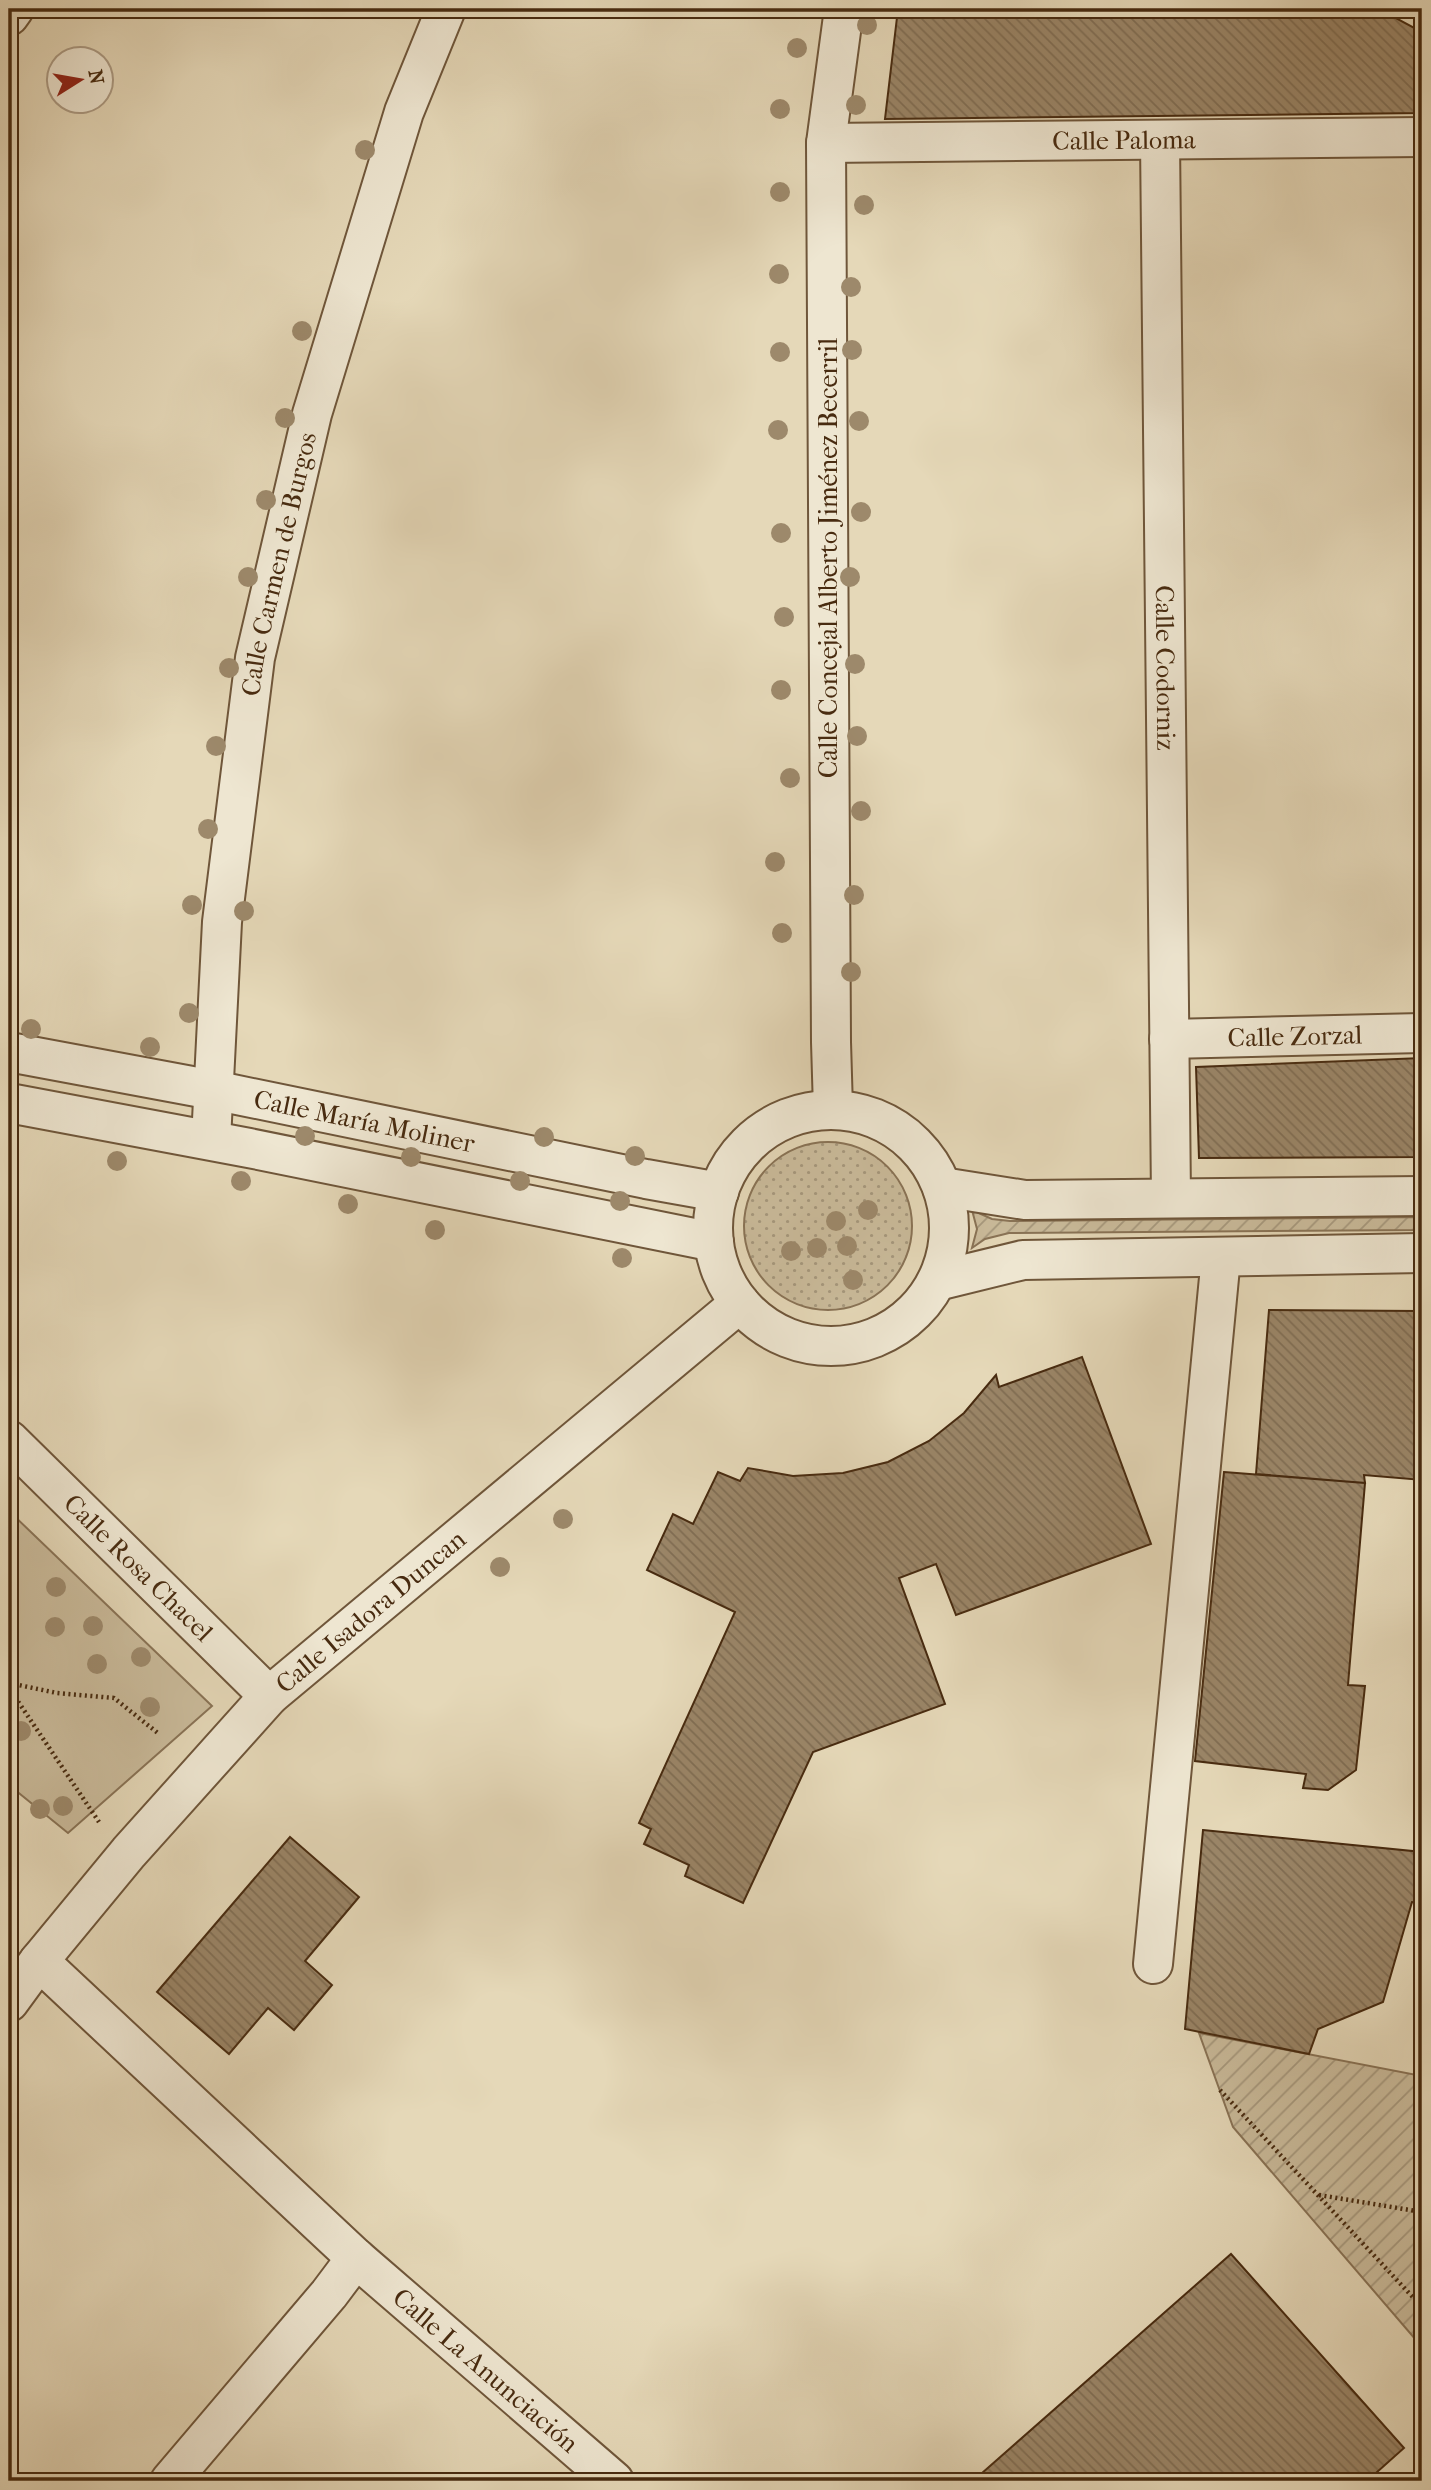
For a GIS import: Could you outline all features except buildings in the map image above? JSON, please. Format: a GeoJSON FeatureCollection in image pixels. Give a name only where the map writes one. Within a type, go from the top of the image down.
{"type":"FeatureCollection","features":[{"type":"Feature","properties":{"kind":"street"},"geometry":{"type":"LineString","coordinates":[[9,16],[13,9]]}},
{"type":"Feature","properties":{"kind":"street","name":"Calle Carmen de Burgos"},"geometry":{"type":"LineString","coordinates":[[211,1140],[222,922],[255,658],[312,414],[404,112],[446,9]]}},
{"type":"Feature","properties":{"kind":"street","name":"Calle Concejal Alberto Jiménez Becerril"},"geometry":{"type":"LineString","coordinates":[[834,1109],[831,1028],[826,143],[844,9]]}},
{"type":"Feature","properties":{"kind":"street","name":"Calle Paloma"},"geometry":{"type":"LineString","coordinates":[[826,143],[1422,138]]}},
{"type":"Feature","properties":{"kind":"street","name":"Calle Codorniz"},"geometry":{"type":"LineString","coordinates":[[1160,140],[1171,1198]]}},
{"type":"Feature","properties":{"kind":"street","name":"Calle Zorzal"},"geometry":{"type":"LineString","coordinates":[[1169,1039],[1422,1033]]}},
{"type":"Feature","properties":{"kind":"street","name":"Calle María Moliner"},"geometry":{"type":"LineString","coordinates":[[9,1052],[214,1090],[719,1192]]}},
{"type":"Feature","properties":{"kind":"street","name":"Calle María Moliner"},"geometry":{"type":"LineString","coordinates":[[9,1103],[211,1140],[714,1242]]}},
{"type":"Feature","properties":{"kind":"street"},"geometry":{"type":"LineString","coordinates":[[834,1109],[868,1115],[900,1131],[925,1156],[942,1187],[949,1218],[948,1251],[937,1282],[914,1313],[882,1335],[844,1346],[806,1343],[781,1334],[769,1328],[740,1303],[722,1274],[714,1242],[714,1216],[719,1192],[736,1158],[763,1131],[796,1114],[834,1109]]}},
{"type":"Feature","properties":{"kind":"street"},"geometry":{"type":"LineString","coordinates":[[942,1187],[1025,1200],[1422,1196]]}},
{"type":"Feature","properties":{"kind":"street"},"geometry":{"type":"LineString","coordinates":[[937,1282],[1023,1260],[1422,1253]]}},
{"type":"Feature","properties":{"kind":"street"},"geometry":{"type":"LineString","coordinates":[[1153,1964],[1221,1256]]}},
{"type":"Feature","properties":{"kind":"street","name":"Calle Isadora Duncan"},"geometry":{"type":"LineString","coordinates":[[9,2002],[39,1961],[129,1852],[269,1696],[740,1303]]}},
{"type":"Feature","properties":{"kind":"street","name":"Calle Rosa Chacel"},"geometry":{"type":"LineString","coordinates":[[9,1440],[269,1696]]}},
{"type":"Feature","properties":{"kind":"street","name":"Calle La Anunciación"},"geometry":{"type":"LineString","coordinates":[[39,1961],[356,2258],[614,2481]]}},
{"type":"Feature","properties":{"kind":"street"},"geometry":{"type":"LineString","coordinates":[[170,2481],[329,2294],[356,2258]]}},
{"type":"Feature","properties":{"kind":"path"},"geometry":{"type":"LineString","coordinates":[[9,1685],[114,1698],[159,1734]]}},
{"type":"Feature","properties":{"kind":"path"},"geometry":{"type":"LineString","coordinates":[[9,1685],[99,1822]]}},
{"type":"Feature","properties":{"kind":"path"},"geometry":{"type":"LineString","coordinates":[[1220,2090],[1422,2307]]}},
{"type":"Feature","properties":{"kind":"path"},"geometry":{"type":"LineString","coordinates":[[1318,2195],[1422,2212]]}},
{"type":"Feature","properties":{"kind":"shaded area"},"geometry":{"type":"Polygon","coordinates":[[[828,1142],[860,1148],[888,1166],[906,1194],[912,1226],[906,1258],[888,1286],[860,1304],[828,1310],[796,1304],[768,1286],[750,1258],[744,1226],[750,1194],[768,1166],[796,1148],[828,1142]]]}},
{"type":"Feature","properties":{"kind":"shaded area"},"geometry":{"type":"Polygon","coordinates":[[[972,1210],[992,1219],[1010,1221],[1422,1217],[1422,1230],[1009,1233],[985,1239],[972,1248],[977,1229],[972,1210]]]}},
{"type":"Feature","properties":{"kind":"shaded area"},"geometry":{"type":"Polygon","coordinates":[[[9,1511],[212,1706],[68,1833],[9,1785],[9,1511]]]}},
{"type":"Feature","properties":{"kind":"shaded area"},"geometry":{"type":"Polygon","coordinates":[[[1199,2033],[1422,2076],[1422,2347],[1233,2127],[1199,2033]]]}}]}
